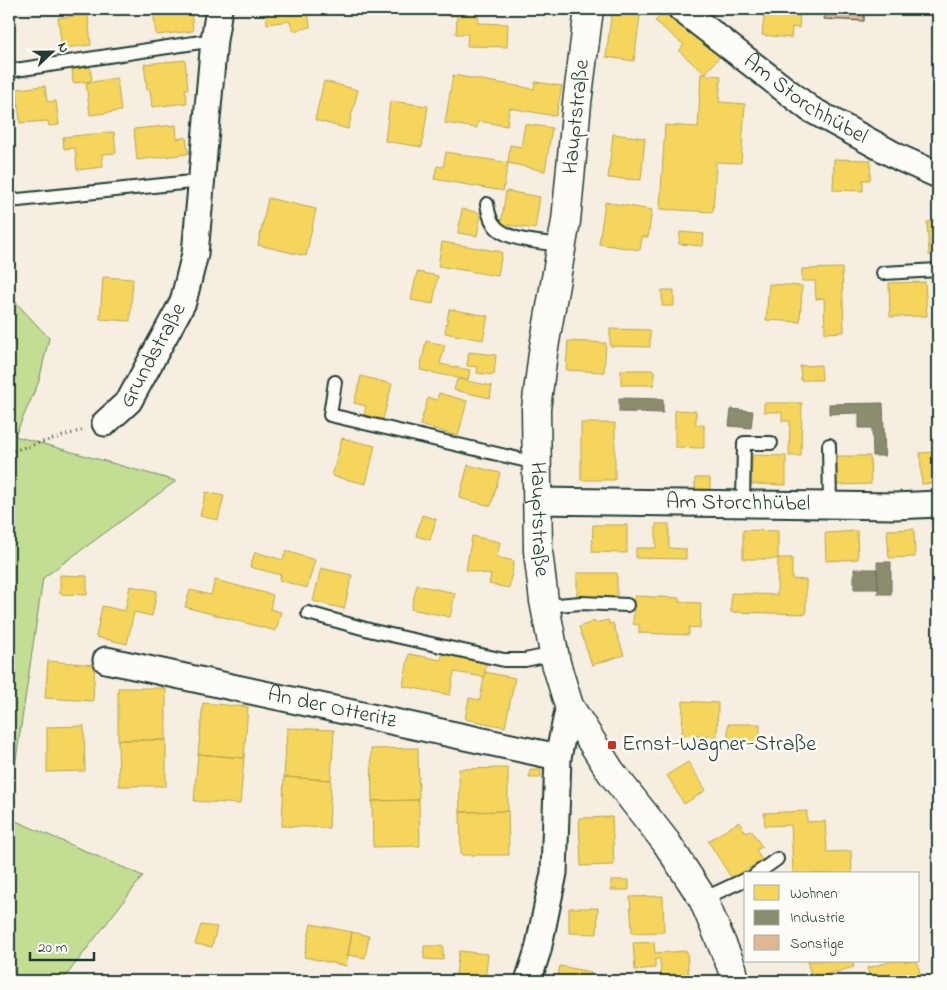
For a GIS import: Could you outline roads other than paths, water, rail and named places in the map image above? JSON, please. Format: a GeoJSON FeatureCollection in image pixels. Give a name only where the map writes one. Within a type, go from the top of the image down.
{"type":"FeatureCollection","features":[{"type":"Feature","properties":{"kind":"street","name":"Grundstraße"},"geometry":{"type":"LineString","coordinates":[[105,423],[129,401],[183,302],[195,254],[214,40],[219,9]]}},
{"type":"Feature","properties":{"kind":"street","name":"Hauptstraße"},"geometry":{"type":"LineString","coordinates":[[589,9],[562,245],[536,409],[538,551],[545,606],[554,654],[569,706],[611,772],[666,842],[703,899],[732,968],[735,981]]}},
{"type":"Feature","properties":{"kind":"street","name":"Am Storchhübel"},"geometry":{"type":"LineString","coordinates":[[681,9],[810,109],[900,158],[938,175]]}},
{"type":"Feature","properties":{"kind":"street","name":"Am Storchhübel"},"geometry":{"type":"LineString","coordinates":[[537,501],[895,506],[938,504]]}},
{"type":"Feature","properties":{"kind":"street","name":"An der Otteritz"},"geometry":{"type":"LineString","coordinates":[[106,660],[558,757]]}},
{"type":"Feature","properties":{"kind":"street"},"geometry":{"type":"LineString","coordinates":[[528,981],[538,950],[554,872],[558,757],[569,706]]}},
{"type":"Feature","properties":{"kind":"lane"},"geometry":{"type":"LineString","coordinates":[[9,71],[214,40]]}},
{"type":"Feature","properties":{"kind":"lane"},"geometry":{"type":"LineString","coordinates":[[9,201],[201,181]]}},
{"type":"Feature","properties":{"kind":"lane"},"geometry":{"type":"LineString","coordinates":[[487,204],[493,224],[500,231],[526,240],[562,245]]}},
{"type":"Feature","properties":{"kind":"lane"},"geometry":{"type":"LineString","coordinates":[[883,273],[938,270]]}},
{"type":"Feature","properties":{"kind":"lane"},"geometry":{"type":"LineString","coordinates":[[335,382],[330,415],[536,462]]}},
{"type":"Feature","properties":{"kind":"lane"},"geometry":{"type":"LineString","coordinates":[[743,504],[744,443],[771,443]]}},
{"type":"Feature","properties":{"kind":"lane"},"geometry":{"type":"LineString","coordinates":[[829,445],[830,505]]}},
{"type":"Feature","properties":{"kind":"lane"},"geometry":{"type":"LineString","coordinates":[[545,606],[581,604],[627,605]]}},
{"type":"Feature","properties":{"kind":"lane"},"geometry":{"type":"LineString","coordinates":[[308,613],[373,631],[504,660],[525,660],[554,654]]}},
{"type":"Feature","properties":{"kind":"lane"},"geometry":{"type":"LineString","coordinates":[[759,872],[777,859]]}},
{"type":"Feature","properties":{"kind":"lane"},"geometry":{"type":"LineString","coordinates":[[703,899],[744,880]]}},
{"type":"Feature","properties":{"kind":"place","name":"Ernst-Wagner-Straße"},"geometry":{"type":"Point","coordinates":[612,745]}}]}
